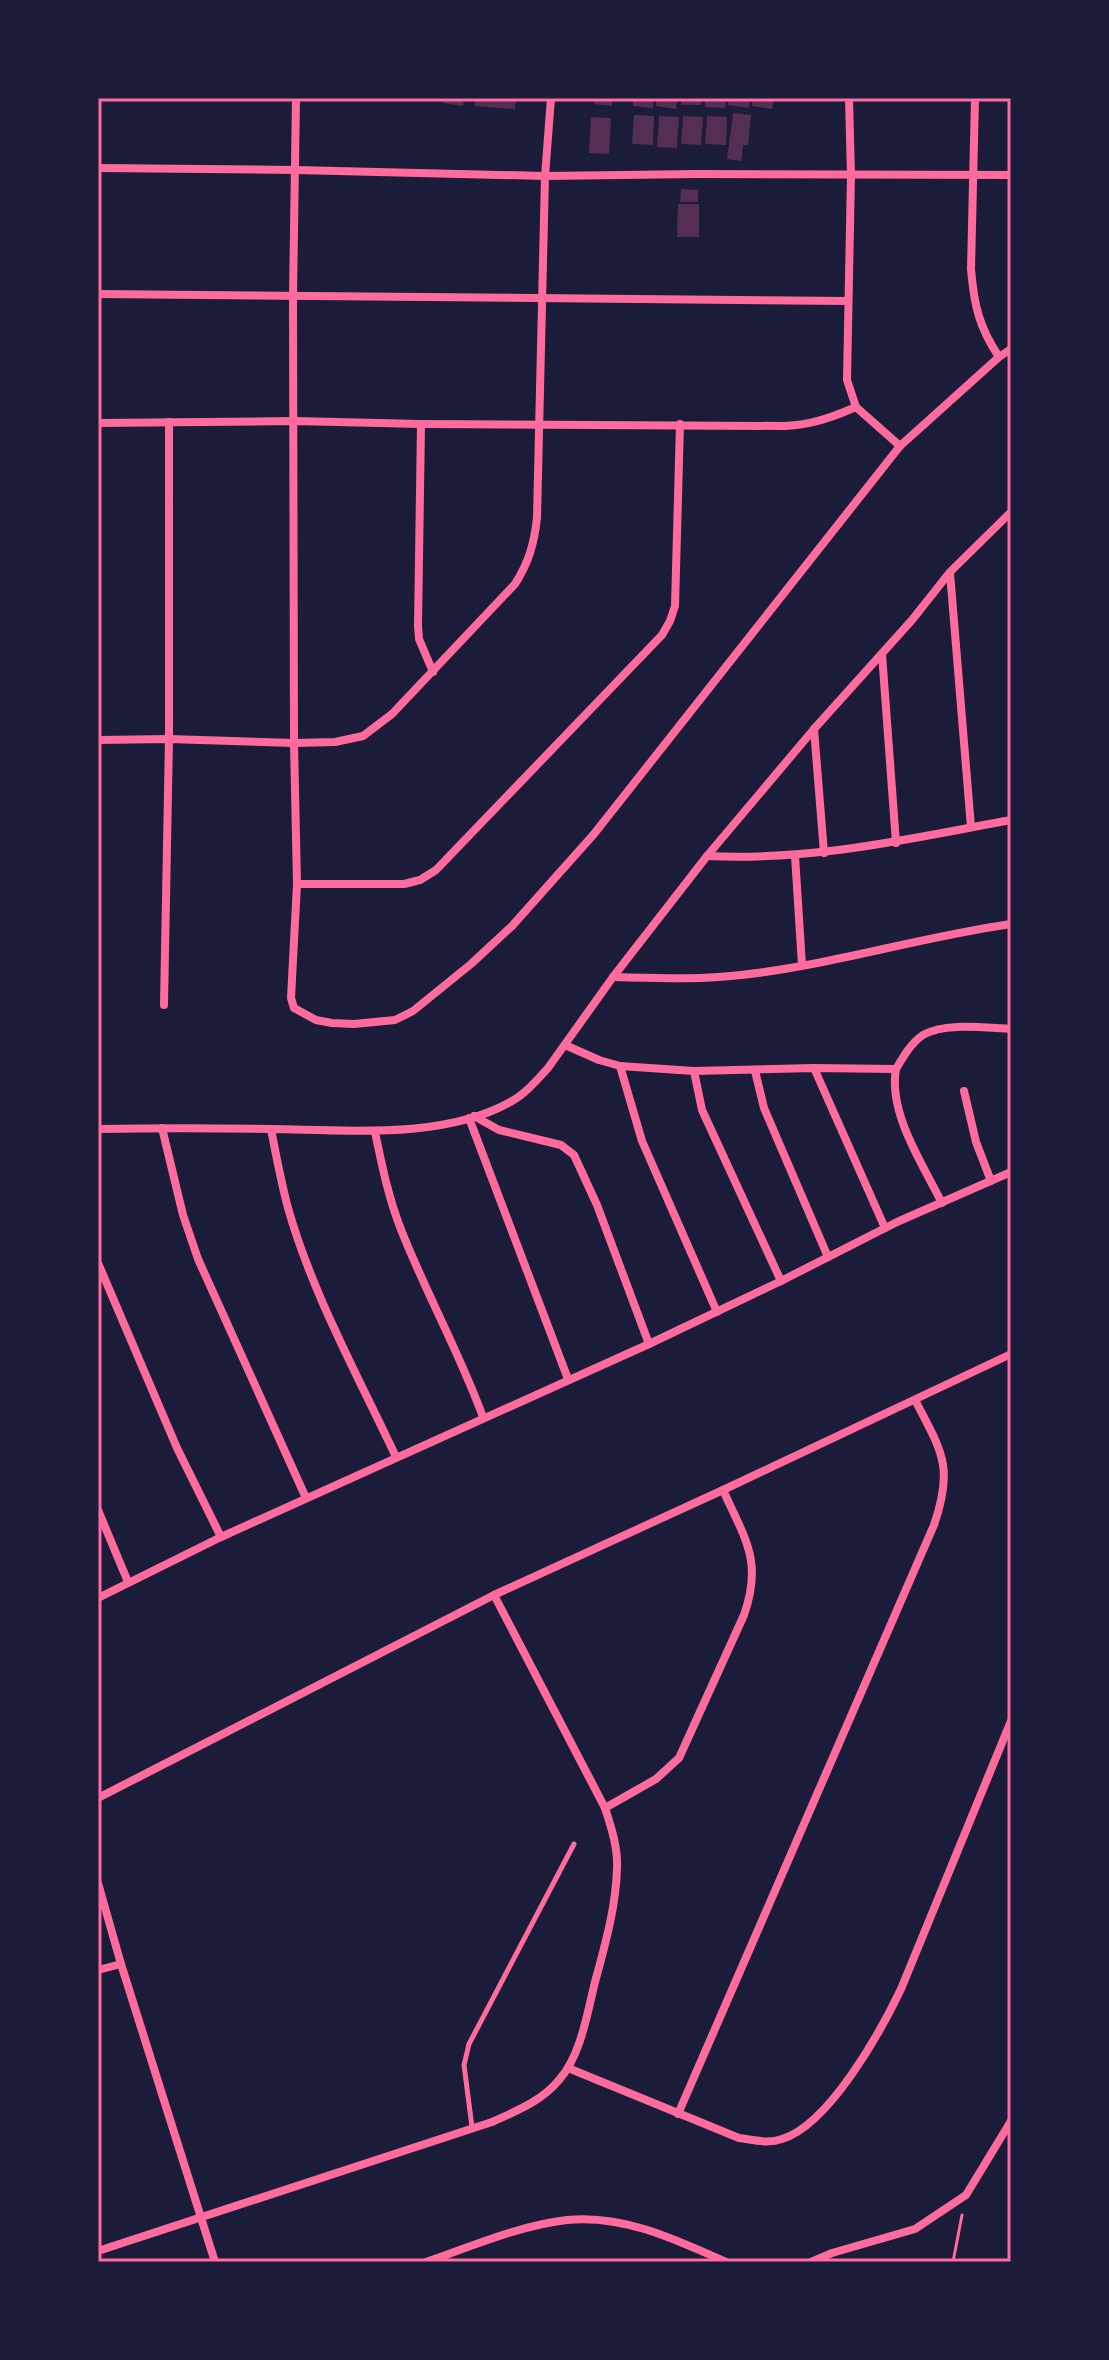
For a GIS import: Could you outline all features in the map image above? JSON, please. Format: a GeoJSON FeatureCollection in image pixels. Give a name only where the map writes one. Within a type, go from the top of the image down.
{"type":"FeatureCollection","features":[{"type":"Feature","properties":{"kind":"street"},"geometry":{"type":"LineString","coordinates":[[296,98],[293,296],[297,884],[291,984],[294,1008],[316,1020],[354,1024],[395,1020],[413,1011],[512,926],[594,834],[900,446],[1011,349]]}},
{"type":"Feature","properties":{"kind":"street"},"geometry":{"type":"LineString","coordinates":[[98,740],[294,743],[335,742],[363,736],[392,714],[433,672],[502,600],[528,564],[536,530],[545,176],[551,98]]}},
{"type":"Feature","properties":{"kind":"street"},"geometry":{"type":"LineString","coordinates":[[849,98],[851,175],[847,380],[856,407],[900,446]]}},
{"type":"Feature","properties":{"kind":"street"},"geometry":{"type":"LineString","coordinates":[[975,98],[971,269],[974,305],[986,339],[999,357]]}},
{"type":"Feature","properties":{"kind":"street"},"geometry":{"type":"LineString","coordinates":[[98,168],[545,176],[1011,175]]}},
{"type":"Feature","properties":{"kind":"street"},"geometry":{"type":"LineString","coordinates":[[98,294],[848,301]]}},
{"type":"Feature","properties":{"kind":"street"},"geometry":{"type":"LineString","coordinates":[[98,423],[295,421],[805,425],[856,407]]}},
{"type":"Feature","properties":{"kind":"street"},"geometry":{"type":"LineString","coordinates":[[164,1005],[169,739],[169,422]]}},
{"type":"Feature","properties":{"kind":"street"},"geometry":{"type":"LineString","coordinates":[[421,424],[418,626],[419,639],[433,672]]}},
{"type":"Feature","properties":{"kind":"street"},"geometry":{"type":"LineString","coordinates":[[297,884],[404,884],[420,880],[436,870],[656,642],[670,621],[675,606],[680,424]]}},
{"type":"Feature","properties":{"kind":"street"},"geometry":{"type":"LineString","coordinates":[[98,1129],[375,1132],[429,1127],[472,1117],[513,1101],[548,1068],[613,977],[707,856],[814,729],[912,620],[950,572],[1011,512]]}},
{"type":"Feature","properties":{"kind":"street"},"geometry":{"type":"LineString","coordinates":[[950,572],[971,827]]}},
{"type":"Feature","properties":{"kind":"street"},"geometry":{"type":"LineString","coordinates":[[882,654],[896,843]]}},
{"type":"Feature","properties":{"kind":"street"},"geometry":{"type":"LineString","coordinates":[[814,729],[824,853]]}},
{"type":"Feature","properties":{"kind":"street"},"geometry":{"type":"LineString","coordinates":[[707,856],[750,858],[824,853],[896,843],[1011,820]]}},
{"type":"Feature","properties":{"kind":"street"},"geometry":{"type":"LineString","coordinates":[[795,856],[802,965]]}},
{"type":"Feature","properties":{"kind":"street"},"geometry":{"type":"LineString","coordinates":[[613,977],[692,980],[743,975],[1011,924]]}},
{"type":"Feature","properties":{"kind":"street"},"geometry":{"type":"LineString","coordinates":[[942,1203],[898,1108],[896,1069],[913,1044],[932,1030],[1011,1029]]}},
{"type":"Feature","properties":{"kind":"street"},"geometry":{"type":"LineString","coordinates":[[565,1045],[620,1066],[694,1071],[896,1069]]}},
{"type":"Feature","properties":{"kind":"street"},"geometry":{"type":"LineString","coordinates":[[620,1066],[642,1141],[717,1312]]}},
{"type":"Feature","properties":{"kind":"street"},"geometry":{"type":"LineString","coordinates":[[814,1068],[885,1228]]}},
{"type":"Feature","properties":{"kind":"street"},"geometry":{"type":"LineString","coordinates":[[694,1071],[702,1110],[781,1281]]}},
{"type":"Feature","properties":{"kind":"street"},"geometry":{"type":"LineString","coordinates":[[755,1071],[764,1108],[828,1257]]}},
{"type":"Feature","properties":{"kind":"street"},"geometry":{"type":"LineString","coordinates":[[964,1091],[976,1142],[991,1181]]}},
{"type":"Feature","properties":{"kind":"street"},"geometry":{"type":"LineString","coordinates":[[472,1117],[499,1130],[561,1145],[574,1155],[597,1205],[649,1344]]}},
{"type":"Feature","properties":{"kind":"street"},"geometry":{"type":"LineString","coordinates":[[472,1117],[568,1379]]}},
{"type":"Feature","properties":{"kind":"street"},"geometry":{"type":"LineString","coordinates":[[162,1128],[183,1215],[198,1259],[306,1498]]}},
{"type":"Feature","properties":{"kind":"street"},"geometry":{"type":"LineString","coordinates":[[271,1129],[288,1209],[301,1247],[396,1457]]}},
{"type":"Feature","properties":{"kind":"street"},"geometry":{"type":"LineString","coordinates":[[375,1132],[401,1229],[468,1375],[483,1417]]}},
{"type":"Feature","properties":{"kind":"street"},"geometry":{"type":"LineString","coordinates":[[98,1598],[221,1537],[649,1344],[885,1228],[1011,1172]]}},
{"type":"Feature","properties":{"kind":"street"},"geometry":{"type":"LineString","coordinates":[[98,1263],[177,1448],[221,1537]]}},
{"type":"Feature","properties":{"kind":"street"},"geometry":{"type":"LineString","coordinates":[[98,1798],[494,1595],[1011,1354]]}},
{"type":"Feature","properties":{"kind":"street"},"geometry":{"type":"LineString","coordinates":[[678,2114],[942,1502],[945,1479],[943,1461],[915,1400]]}},
{"type":"Feature","properties":{"kind":"street"},"geometry":{"type":"LineString","coordinates":[[605,1808],[656,1779],[679,1758],[744,1615],[752,1592],[752,1563],[745,1538],[723,1490]]}},
{"type":"Feature","properties":{"kind":"street"},"geometry":{"type":"LineString","coordinates":[[98,1510],[128,1582]]}},
{"type":"Feature","properties":{"kind":"street"},"geometry":{"type":"LineString","coordinates":[[98,2251],[473,2128],[523,2108],[541,2097],[568,2068],[584,2025],[610,1924],[618,1865],[614,1836],[605,1808],[494,1595]]}},
{"type":"Feature","properties":{"kind":"street"},"geometry":{"type":"LineString","coordinates":[[568,2068],[739,2138],[764,2142],[784,2139],[801,2129],[858,2067],[880,2032],[1011,1721]]}},
{"type":"Feature","properties":{"kind":"street"},"geometry":{"type":"LineString","coordinates":[[98,1883],[215,2262]]}},
{"type":"Feature","properties":{"kind":"street"},"geometry":{"type":"LineString","coordinates":[[98,1970],[121,1964]]}},
{"type":"Feature","properties":{"kind":"street"},"geometry":{"type":"LineString","coordinates":[[811,2262],[915,2229],[966,2195],[1011,2121]]}},
{"type":"Feature","properties":{"kind":"street"},"geometry":{"type":"LineString","coordinates":[[426,2262],[544,2224],[570,2220],[603,2220],[639,2227],[726,2262]]}},
{"type":"Feature","properties":{"kind":"lane"},"geometry":{"type":"LineString","coordinates":[[473,2128],[464,2065],[469,2044],[574,1844]]}},
{"type":"Feature","properties":{"kind":"path"},"geometry":{"type":"LineString","coordinates":[[953,2262],[966,2195]]}},
{"type":"Feature","properties":{"kind":"building"},"geometry":{"type":"Polygon","coordinates":[[[444,98],[464,98],[463,106],[443,103],[444,98]]]}},
{"type":"Feature","properties":{"kind":"building"},"geometry":{"type":"Polygon","coordinates":[[[475,98],[516,98],[515,109],[475,106],[475,98]]]}},
{"type":"Feature","properties":{"kind":"building"},"geometry":{"type":"Polygon","coordinates":[[[595,98],[613,98],[612,106],[594,104],[595,98]]]}},
{"type":"Feature","properties":{"kind":"building"},"geometry":{"type":"Polygon","coordinates":[[[633,98],[653,98],[653,108],[633,106],[633,98]]]}},
{"type":"Feature","properties":{"kind":"building"},"geometry":{"type":"Polygon","coordinates":[[[657,98],[677,98],[676,109],[656,106],[657,98]]]}},
{"type":"Feature","properties":{"kind":"building"},"geometry":{"type":"Polygon","coordinates":[[[682,98],[702,98],[701,105],[681,105],[682,98]]]}},
{"type":"Feature","properties":{"kind":"building"},"geometry":{"type":"Polygon","coordinates":[[[705,98],[726,98],[725,108],[705,107],[705,98]]]}},
{"type":"Feature","properties":{"kind":"building"},"geometry":{"type":"Polygon","coordinates":[[[729,98],[750,98],[749,108],[728,105],[729,98]]]}},
{"type":"Feature","properties":{"kind":"building"},"geometry":{"type":"Polygon","coordinates":[[[753,98],[774,98],[772,109],[752,106],[753,98]]]}},
{"type":"Feature","properties":{"kind":"building"},"geometry":{"type":"Polygon","coordinates":[[[733,113],[751,115],[748,145],[743,145],[741,161],[727,159],[733,113]]]}},
{"type":"Feature","properties":{"kind":"building"},"geometry":{"type":"Polygon","coordinates":[[[634,115],[654,116],[653,145],[632,144],[634,115]]]}},
{"type":"Feature","properties":{"kind":"building"},"geometry":{"type":"Polygon","coordinates":[[[659,116],[679,117],[677,148],[657,147],[659,116]]]}},
{"type":"Feature","properties":{"kind":"building"},"geometry":{"type":"Polygon","coordinates":[[[683,116],[703,117],[701,145],[681,144],[683,116]]]}},
{"type":"Feature","properties":{"kind":"building"},"geometry":{"type":"Polygon","coordinates":[[[707,116],[727,117],[726,145],[705,144],[707,116]]]}},
{"type":"Feature","properties":{"kind":"building"},"geometry":{"type":"Polygon","coordinates":[[[591,117],[611,118],[609,154],[589,153],[591,117]]]}},
{"type":"Feature","properties":{"kind":"building"},"geometry":{"type":"Polygon","coordinates":[[[681,189],[698,190],[698,202],[680,202],[681,189]]]}},
{"type":"Feature","properties":{"kind":"building"},"geometry":{"type":"Polygon","coordinates":[[[678,204],[699,204],[699,237],[677,237],[678,204]]]}}]}
